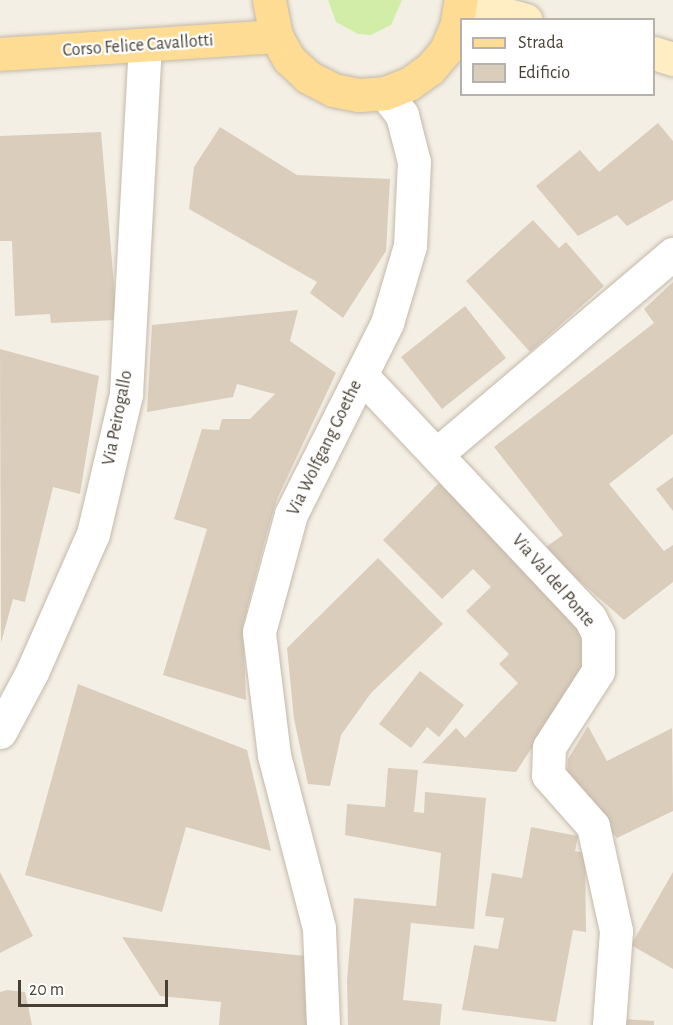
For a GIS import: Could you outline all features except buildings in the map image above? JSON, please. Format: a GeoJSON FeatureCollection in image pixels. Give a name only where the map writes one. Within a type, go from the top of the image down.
{"type":"FeatureCollection","features":[{"type":"Feature","properties":{"kind":"main road"},"geometry":{"type":"LineString","coordinates":[[268,0],[276,36],[289,59],[308,77],[325,86],[359,95],[386,93],[409,84],[446,50],[456,27],[461,1],[519,18]]}},
{"type":"Feature","properties":{"kind":"main road","name":"Corso Felice Cavallotti"},"geometry":{"type":"LineString","coordinates":[[1,48],[145,47],[276,36]]}},
{"type":"Feature","properties":{"kind":"main road"},"geometry":{"type":"LineString","coordinates":[[655,53],[673,59]]}},
{"type":"Feature","properties":{"kind":"street","name":"Via Peirogallo"},"geometry":{"type":"LineString","coordinates":[[0,732],[32,672],[93,534],[126,394],[145,47]]}},
{"type":"Feature","properties":{"kind":"street","name":"Via Wolfgang Goethe"},"geometry":{"type":"LineString","coordinates":[[323,1025],[319,928],[274,755],[259,632],[291,514],[387,323],[410,246],[415,188],[411,144],[402,115],[386,93]]}},
{"type":"Feature","properties":{"kind":"street"},"geometry":{"type":"LineString","coordinates":[[438,453],[673,254]]}},
{"type":"Feature","properties":{"kind":"street","name":"Via Val del Ponte"},"geometry":{"type":"LineString","coordinates":[[361,375],[438,453],[590,618],[598,634],[598,671],[549,747],[548,775],[593,825],[616,931],[609,1025]]}},
{"type":"Feature","properties":{"kind":"green space"},"geometry":{"type":"Polygon","coordinates":[[[328,0],[402,0],[391,25],[371,35],[358,34],[336,22],[328,0]]]}}]}
